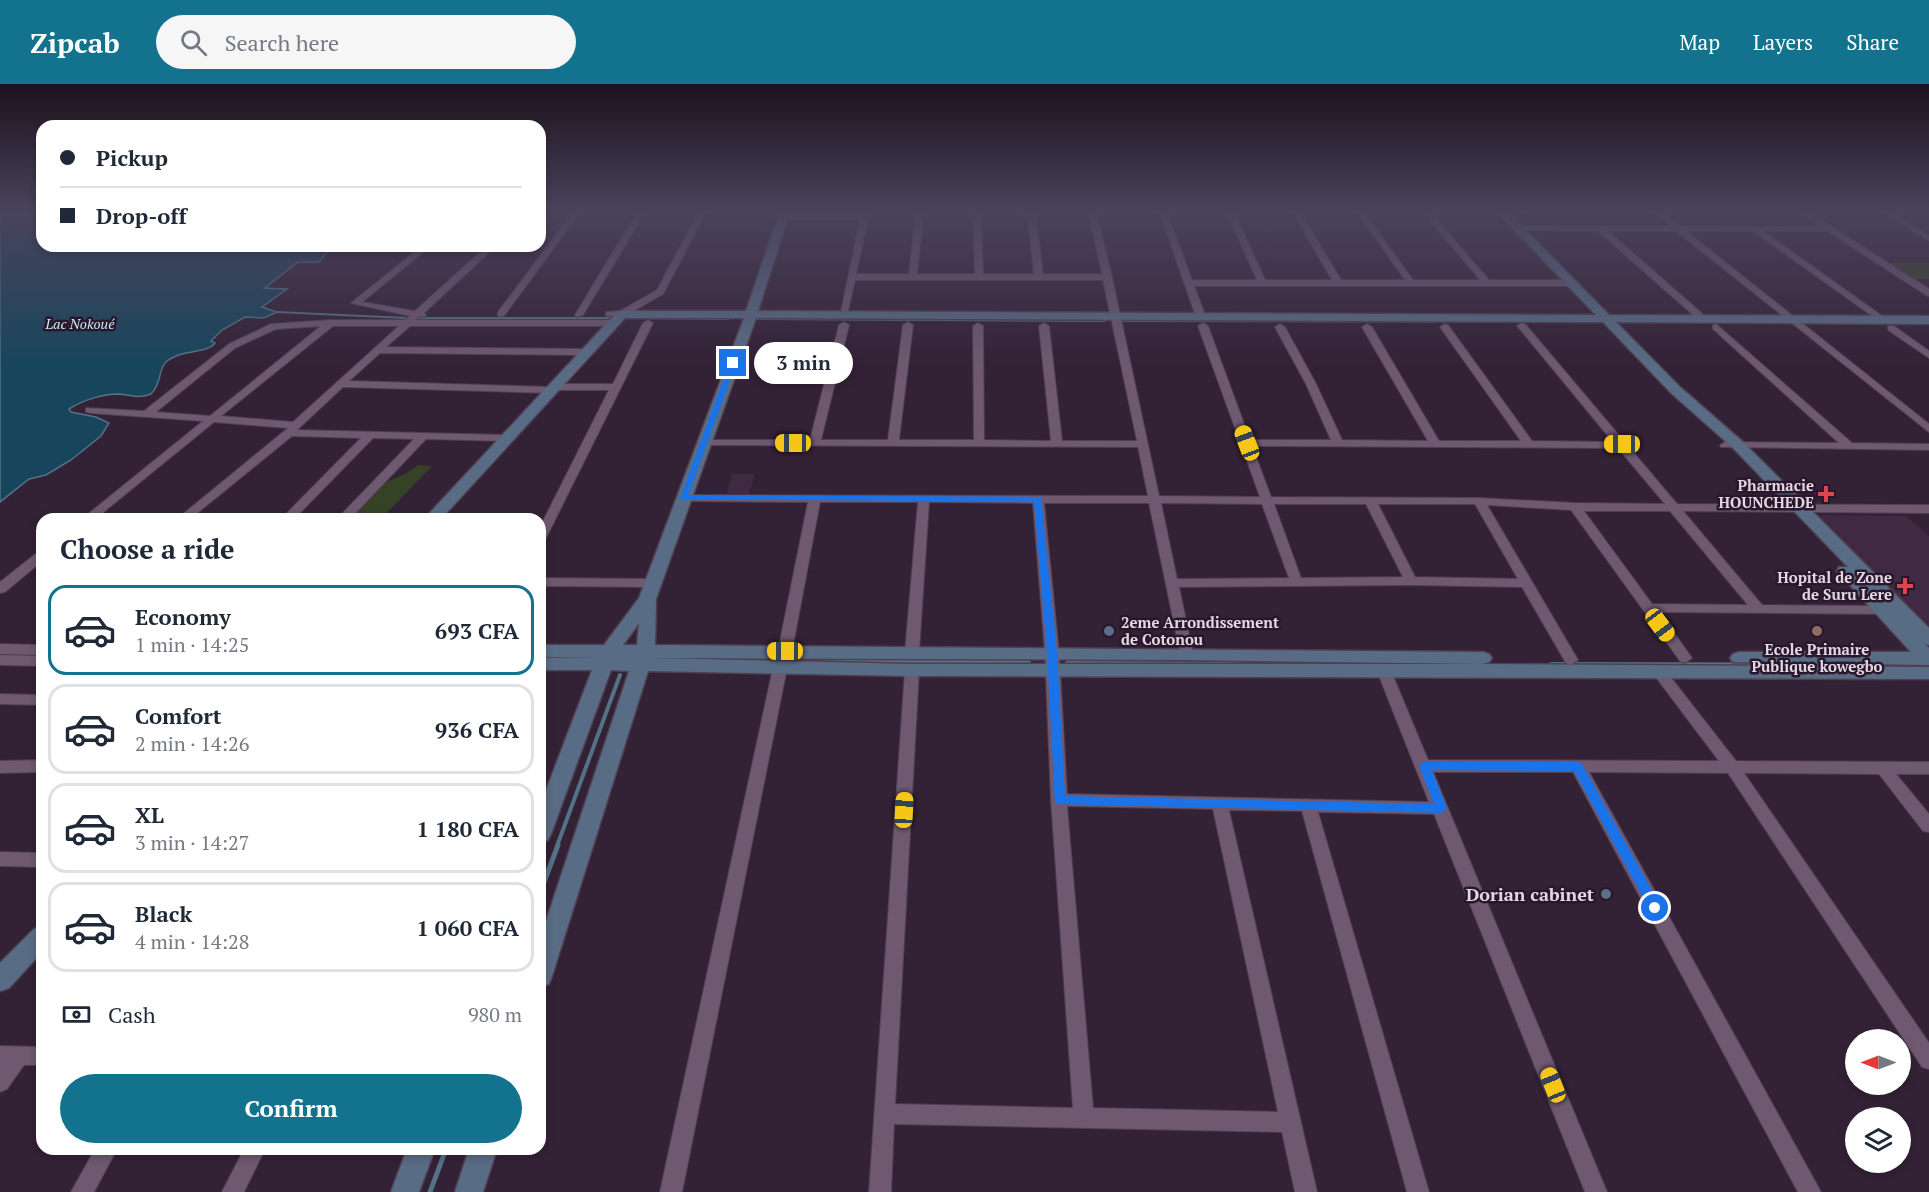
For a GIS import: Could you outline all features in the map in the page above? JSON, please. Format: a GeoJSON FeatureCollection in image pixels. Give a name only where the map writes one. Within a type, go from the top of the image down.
{"type":"FeatureCollection","features":[{"type":"Feature","properties":{"kind":"street"},"geometry":{"type":"LineString","coordinates":[[406,263],[355,303],[412,319],[1608,323],[1716,327],[1802,327],[1929,320]]}},
{"type":"Feature","properties":{"kind":"street"},"geometry":{"type":"LineString","coordinates":[[190,513],[292,428],[474,263]]}},
{"type":"Feature","properties":{"kind":"street"},"geometry":{"type":"LineString","coordinates":[[501,314],[539,263]]}},
{"type":"Feature","properties":{"kind":"street"},"geometry":{"type":"LineString","coordinates":[[579,315],[611,263]]}},
{"type":"Feature","properties":{"kind":"street"},"geometry":{"type":"LineString","coordinates":[[437,513],[618,319],[660,292],[676,263]]}},
{"type":"Feature","properties":{"kind":"street"},"geometry":{"type":"LineString","coordinates":[[546,818],[606,657],[650,591],[768,263]]}},
{"type":"Feature","properties":{"kind":"street"},"geometry":{"type":"LineString","coordinates":[[815,443],[856,263]]}},
{"type":"Feature","properties":{"kind":"street"},"geometry":{"type":"LineString","coordinates":[[912,277],[914,263]]}},
{"type":"Feature","properties":{"kind":"street"},"geometry":{"type":"LineString","coordinates":[[979,263],[979,278]]}},
{"type":"Feature","properties":{"kind":"street"},"geometry":{"type":"LineString","coordinates":[[1037,263],[1039,277]]}},
{"type":"Feature","properties":{"kind":"street"},"geometry":{"type":"LineString","coordinates":[[1104,263],[1186,654]]}},
{"type":"Feature","properties":{"kind":"street"},"geometry":{"type":"LineString","coordinates":[[1182,263],[1297,583]]}},
{"type":"Feature","properties":{"kind":"street"},"geometry":{"type":"LineString","coordinates":[[1253,263],[1262,284]]}},
{"type":"Feature","properties":{"kind":"street"},"geometry":{"type":"LineString","coordinates":[[1326,263],[1338,284]]}},
{"type":"Feature","properties":{"kind":"street"},"geometry":{"type":"LineString","coordinates":[[1396,263],[1411,283]]}},
{"type":"Feature","properties":{"kind":"street"},"geometry":{"type":"LineString","coordinates":[[1470,263],[1487,283]]}},
{"type":"Feature","properties":{"kind":"street"},"geometry":{"type":"LineString","coordinates":[[1554,263],[1608,323],[1718,429],[1793,509],[1929,639]]}},
{"type":"Feature","properties":{"kind":"street"},"geometry":{"type":"LineString","coordinates":[[1639,263],[1703,319]]}},
{"type":"Feature","properties":{"kind":"street"},"geometry":{"type":"LineString","coordinates":[[1722,263],[1929,429]]}},
{"type":"Feature","properties":{"kind":"street"},"geometry":{"type":"LineString","coordinates":[[1801,263],[1929,355]]}},
{"type":"Feature","properties":{"kind":"street"},"geometry":{"type":"LineString","coordinates":[[1881,263],[1929,293]]}},
{"type":"Feature","properties":{"kind":"street"},"geometry":{"type":"LineString","coordinates":[[853,277],[1108,278]]}},
{"type":"Feature","properties":{"kind":"street"},"geometry":{"type":"LineString","coordinates":[[1189,283],[1574,283]]}},
{"type":"Feature","properties":{"kind":"street"},"geometry":{"type":"LineString","coordinates":[[146,414],[232,345],[246,337],[285,324],[501,314],[579,315],[648,323],[749,320]]}},
{"type":"Feature","properties":{"kind":"street"},"geometry":{"type":"LineString","coordinates":[[1202,322],[1280,327],[1445,327],[1703,319],[1791,319],[1929,328]]}},
{"type":"Feature","properties":{"kind":"street"},"geometry":{"type":"LineString","coordinates":[[843,320],[908,325],[978,326],[1044,326],[1118,322]]}},
{"type":"Feature","properties":{"kind":"street"},"geometry":{"type":"LineString","coordinates":[[96,513],[331,323]]}},
{"type":"Feature","properties":{"kind":"street"},"geometry":{"type":"LineString","coordinates":[[546,523],[648,323]]}},
{"type":"Feature","properties":{"kind":"street"},"geometry":{"type":"LineString","coordinates":[[893,443],[908,325]]}},
{"type":"Feature","properties":{"kind":"street"},"geometry":{"type":"LineString","coordinates":[[978,326],[978,443]]}},
{"type":"Feature","properties":{"kind":"street"},"geometry":{"type":"LineString","coordinates":[[1044,326],[1057,443]]}},
{"type":"Feature","properties":{"kind":"street"},"geometry":{"type":"LineString","coordinates":[[1522,326],[1757,607]]}},
{"type":"Feature","properties":{"kind":"street"},"geometry":{"type":"LineString","coordinates":[[1280,327],[1311,384],[1338,443]]}},
{"type":"Feature","properties":{"kind":"street"},"geometry":{"type":"LineString","coordinates":[[1366,327],[1435,444]]}},
{"type":"Feature","properties":{"kind":"street"},"geometry":{"type":"LineString","coordinates":[[1445,327],[1528,444]]}},
{"type":"Feature","properties":{"kind":"street"},"geometry":{"type":"LineString","coordinates":[[1716,327],[1849,446]]}},
{"type":"Feature","properties":{"kind":"street"},"geometry":{"type":"LineString","coordinates":[[378,350],[585,352]]}},
{"type":"Feature","properties":{"kind":"street"},"geometry":{"type":"LineString","coordinates":[[340,384],[551,389],[615,387]]}},
{"type":"Feature","properties":{"kind":"street"},"geometry":{"type":"LineString","coordinates":[[90,410],[371,434],[506,438]]}},
{"type":"Feature","properties":{"kind":"street"},"geometry":{"type":"LineString","coordinates":[[293,513],[371,434]]}},
{"type":"Feature","properties":{"kind":"street"},"geometry":{"type":"LineString","coordinates":[[350,513],[423,436]]}},
{"type":"Feature","properties":{"kind":"street"},"geometry":{"type":"LineString","coordinates":[[704,442],[1143,444]]}},
{"type":"Feature","properties":{"kind":"street"},"geometry":{"type":"LineString","coordinates":[[1247,443],[1622,444]]}},
{"type":"Feature","properties":{"kind":"street"},"geometry":{"type":"LineString","coordinates":[[1731,445],[1929,447]]}},
{"type":"Feature","properties":{"kind":"street"},"geometry":{"type":"LineString","coordinates":[[683,498],[1370,500],[1479,501],[1575,507],[1676,509],[1929,508]]}},
{"type":"Feature","properties":{"kind":"street"},"geometry":{"type":"LineString","coordinates":[[671,1192],[815,498]]}},
{"type":"Feature","properties":{"kind":"street"},"geometry":{"type":"LineString","coordinates":[[880,1192],[924,498]]}},
{"type":"Feature","properties":{"kind":"street"},"geometry":{"type":"LineString","coordinates":[[1038,499],[1053,661],[1059,800],[1084,1118]]}},
{"type":"Feature","properties":{"kind":"street"},"geometry":{"type":"LineString","coordinates":[[1370,500],[1411,581]]}},
{"type":"Feature","properties":{"kind":"street"},"geometry":{"type":"LineString","coordinates":[[1479,501],[1571,660]]}},
{"type":"Feature","properties":{"kind":"street"},"geometry":{"type":"LineString","coordinates":[[1575,507],[1684,658]]}},
{"type":"Feature","properties":{"kind":"street"},"geometry":{"type":"LineString","coordinates":[[1793,509],[1929,662]]}},
{"type":"Feature","properties":{"kind":"street"},"geometry":{"type":"LineString","coordinates":[[0,589],[36,560]]}},
{"type":"Feature","properties":{"kind":"street"},"geometry":{"type":"LineString","coordinates":[[1172,583],[1411,581],[1525,583]]}},
{"type":"Feature","properties":{"kind":"street"},"geometry":{"type":"LineString","coordinates":[[546,582],[650,591]]}},
{"type":"Feature","properties":{"kind":"street"},"geometry":{"type":"LineString","coordinates":[[546,957],[643,658],[648,633],[650,591]]}},
{"type":"Feature","properties":{"kind":"street"},"geometry":{"type":"LineString","coordinates":[[1647,608],[1757,607],[1882,610]]}},
{"type":"Feature","properties":{"kind":"street"},"geometry":{"type":"LineString","coordinates":[[0,649],[31,654]]}},
{"type":"Feature","properties":{"kind":"street"},"geometry":{"type":"LineString","coordinates":[[546,652],[643,658],[1053,661],[1384,671],[1658,669],[1929,662]]}},
{"type":"Feature","properties":{"kind":"street"},"geometry":{"type":"LineString","coordinates":[[0,660],[31,654]]}},
{"type":"Feature","properties":{"kind":"street"},"geometry":{"type":"LineString","coordinates":[[1053,661],[1186,654],[1571,660],[1684,658],[1929,662]]}},
{"type":"Feature","properties":{"kind":"street"},"geometry":{"type":"LineString","coordinates":[[546,663],[606,657]]}},
{"type":"Feature","properties":{"kind":"street"},"geometry":{"type":"LineString","coordinates":[[1658,669],[1731,767],[1929,1060]]}},
{"type":"Feature","properties":{"kind":"street"},"geometry":{"type":"LineString","coordinates":[[1384,671],[1442,808],[1596,1192]]}},
{"type":"Feature","properties":{"kind":"street"},"geometry":{"type":"LineString","coordinates":[[0,699],[36,700]]}},
{"type":"Feature","properties":{"kind":"street"},"geometry":{"type":"LineString","coordinates":[[0,767],[36,766]]}},
{"type":"Feature","properties":{"kind":"street"},"geometry":{"type":"LineString","coordinates":[[1424,766],[1929,768]]}},
{"type":"Feature","properties":{"kind":"street"},"geometry":{"type":"LineString","coordinates":[[1578,766],[1810,1192]]}},
{"type":"Feature","properties":{"kind":"street"},"geometry":{"type":"LineString","coordinates":[[1881,767],[1929,826]]}},
{"type":"Feature","properties":{"kind":"street"},"geometry":{"type":"LineString","coordinates":[[1059,800],[1442,808]]}},
{"type":"Feature","properties":{"kind":"street"},"geometry":{"type":"LineString","coordinates":[[1220,804],[1306,1192]]}},
{"type":"Feature","properties":{"kind":"street"},"geometry":{"type":"LineString","coordinates":[[1308,806],[1418,1192]]}},
{"type":"Feature","properties":{"kind":"street"},"geometry":{"type":"LineString","coordinates":[[0,860],[36,860]]}},
{"type":"Feature","properties":{"kind":"street"},"geometry":{"type":"LineString","coordinates":[[5,971],[36,942]]}},
{"type":"Feature","properties":{"kind":"street"},"geometry":{"type":"LineString","coordinates":[[0,1082],[9,1055],[36,1056]]}},
{"type":"Feature","properties":{"kind":"street"},"geometry":{"type":"LineString","coordinates":[[886,1114],[1292,1122]]}},
{"type":"Feature","properties":{"kind":"street"},"geometry":{"type":"LineString","coordinates":[[82,1192],[104,1155]]}},
{"type":"Feature","properties":{"kind":"street"},"geometry":{"type":"LineString","coordinates":[[233,1192],[252,1155]]}},
{"type":"Feature","properties":{"kind":"street"},"geometry":{"type":"LineString","coordinates":[[405,1192],[419,1155]]}},
{"type":"Feature","properties":{"kind":"street"},"geometry":{"type":"LineString","coordinates":[[469,1192],[481,1155]]}},
{"type":"Feature","properties":{"kind":"shaded area"},"geometry":{"type":"Polygon","coordinates":[[[732,474],[755,474],[748,497],[726,497],[732,474]]]}},
{"type":"Feature","properties":{"kind":"shaded area","name":"Hopital de Zone de Suru Lere"},"geometry":{"type":"Polygon","coordinates":[[[1811,515],[1906,516],[1929,536],[1929,635],[1811,515]]]}},
{"type":"Feature","properties":{"kind":"green space"},"geometry":{"type":"Polygon","coordinates":[[[1890,263],[1929,263],[1929,279],[1915,279],[1890,263]]]}},
{"type":"Feature","properties":{"kind":"green space"},"geometry":{"type":"Polygon","coordinates":[[[418,465],[432,466],[387,513],[356,513],[378,488],[418,465]]]}},
{"type":"Feature","properties":{"kind":"water","name":"Lac Nokoué"},"geometry":{"type":"Polygon","coordinates":[[[0,263],[297,263],[265,288],[287,289],[262,307],[277,312],[264,318],[245,317],[222,330],[211,341],[215,343],[206,349],[173,357],[164,364],[157,386],[151,394],[106,395],[87,400],[69,409],[71,412],[96,417],[109,423],[101,436],[71,460],[46,475],[29,479],[0,502],[0,263]]]}},
{"type":"Feature","properties":{"kind":"waterway"},"geometry":{"type":"LineString","coordinates":[[277,312],[406,318]]}},
{"type":"Feature","properties":{"kind":"waterway"},"geometry":{"type":"LineString","coordinates":[[414,318],[614,318]]}},
{"type":"Feature","properties":{"kind":"waterway"},"geometry":{"type":"LineString","coordinates":[[621,318],[729,319]]}},
{"type":"Feature","properties":{"kind":"waterway"},"geometry":{"type":"LineString","coordinates":[[757,319],[1105,321]]}},
{"type":"Feature","properties":{"kind":"waterway"},"geometry":{"type":"LineString","coordinates":[[1123,321],[1597,322]]}},
{"type":"Feature","properties":{"kind":"waterway"},"geometry":{"type":"LineString","coordinates":[[1617,322],[1692,322]]}},
{"type":"Feature","properties":{"kind":"waterway"},"geometry":{"type":"LineString","coordinates":[[772,661],[1029,662]]}},
{"type":"Feature","properties":{"kind":"waterway"},"geometry":{"type":"LineString","coordinates":[[1067,663],[1384,664]]}},
{"type":"Feature","properties":{"kind":"waterway"},"geometry":{"type":"LineString","coordinates":[[1551,664],[1920,665]]}},
{"type":"Feature","properties":{"kind":"waterway"},"geometry":{"type":"LineString","coordinates":[[557,846],[620,675]]}},
{"type":"Feature","properties":{"kind":"waterway"},"geometry":{"type":"LineString","coordinates":[[546,877],[558,845]]}},
{"type":"Feature","properties":{"kind":"waterway"},"geometry":{"type":"LineString","coordinates":[[430,1192],[444,1155]]}},
{"type":"Feature","properties":{"kind":"place","name":"Pharmacie HOUNCHEDE"},"geometry":{"type":"Point","coordinates":[1826,494]}},
{"type":"Feature","properties":{"kind":"place","name":"Hopital de Zone de Suru Lere"},"geometry":{"type":"Point","coordinates":[1905,586]}},
{"type":"Feature","properties":{"kind":"place","name":"2eme Arrondissement de Cotonou"},"geometry":{"type":"Point","coordinates":[1109,631]}},
{"type":"Feature","properties":{"kind":"place","name":"Ecole Primaire Publique kowegbo"},"geometry":{"type":"Point","coordinates":[1817,631]}},
{"type":"Feature","properties":{"kind":"place","name":"Dorian cabinet"},"geometry":{"type":"Point","coordinates":[1606,894]}},
{"type":"Feature","properties":{"kind":"route"},"geometry":{"type":"LineString","coordinates":[[733,363],[683,498],[1038,499],[1052,653],[1059,800],[1442,808],[1424,766],[1578,766],[1655,908]]}}]}
